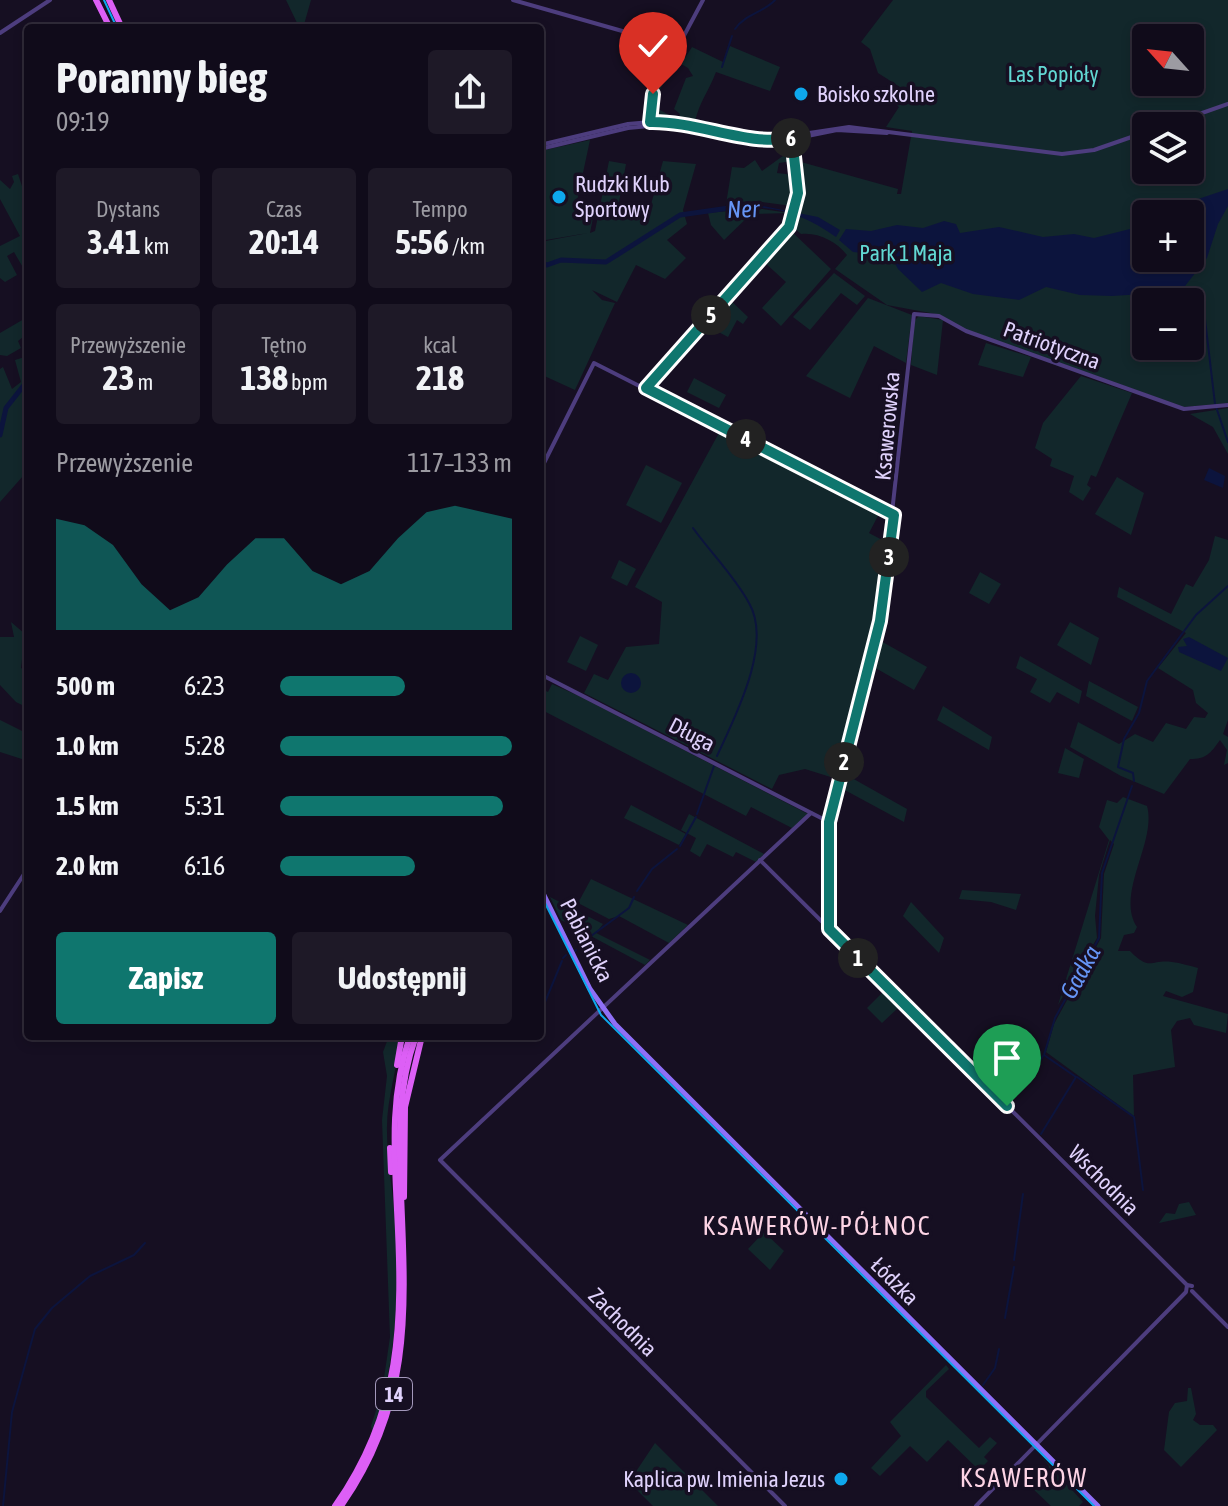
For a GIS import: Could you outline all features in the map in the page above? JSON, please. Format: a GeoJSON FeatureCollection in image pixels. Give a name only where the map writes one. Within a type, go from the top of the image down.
{"type":"FeatureCollection","features":[{"type":"Feature","properties":{"kind":"main road"},"geometry":{"type":"LineString","coordinates":[[96,0],[108,24]]}},
{"type":"Feature","properties":{"kind":"main road"},"geometry":{"type":"LineString","coordinates":[[109,0],[120,24]]}},
{"type":"Feature","properties":{"kind":"main road","name":"Pabianicka"},"geometry":{"type":"LineString","coordinates":[[544,895],[603,1009]]}},
{"type":"Feature","properties":{"kind":"main road","name":"Łódzka"},"geometry":{"type":"LineString","coordinates":[[603,1009],[1098,1506]]}},
{"type":"Feature","properties":{"kind":"main road"},"geometry":{"type":"LineString","coordinates":[[400,1214],[389,1123],[401,1040]]}},
{"type":"Feature","properties":{"kind":"main road","name":"14"},"geometry":{"type":"LineString","coordinates":[[341,1506],[378,1441],[399,1373],[405,1318],[394,1105],[409,1040]]}},
{"type":"Feature","properties":{"kind":"main road"},"geometry":{"type":"LineString","coordinates":[[400,1214],[405,1107],[418,1040]]}},
{"type":"Feature","properties":{"kind":"main road","name":"14"},"geometry":{"type":"LineString","coordinates":[[335,1506],[373,1440],[394,1371],[400,1318],[400,1214]]}},
{"type":"Feature","properties":{"kind":"street"},"geometry":{"type":"LineString","coordinates":[[0,33],[50,0]]}},
{"type":"Feature","properties":{"kind":"street"},"geometry":{"type":"LineString","coordinates":[[513,0],[644,37],[674,53]]}},
{"type":"Feature","properties":{"kind":"street"},"geometry":{"type":"LineString","coordinates":[[650,124],[653,95],[703,0]]}},
{"type":"Feature","properties":{"kind":"street"},"geometry":{"type":"LineString","coordinates":[[1204,112],[1228,104]]}},
{"type":"Feature","properties":{"kind":"street"},"geometry":{"type":"LineString","coordinates":[[544,146],[650,124],[694,124],[763,140],[794,139],[836,127],[1067,154],[1099,149],[1132,137]]}},
{"type":"Feature","properties":{"kind":"street"},"geometry":{"type":"LineString","coordinates":[[646,388],[788,229],[795,207],[794,139]]}},
{"type":"Feature","properties":{"kind":"street","name":"Patriotyczna"},"geometry":{"type":"LineString","coordinates":[[914,314],[941,316],[966,331],[1173,406],[1191,410],[1228,405]]}},
{"type":"Feature","properties":{"kind":"street","name":"Ksawerowska"},"geometry":{"type":"LineString","coordinates":[[829,929],[829,822],[880,621],[914,314]]}},
{"type":"Feature","properties":{"kind":"street"},"geometry":{"type":"LineString","coordinates":[[544,463],[592,363],[894,515]]}},
{"type":"Feature","properties":{"kind":"street","name":"Długa"},"geometry":{"type":"LineString","coordinates":[[544,676],[829,822]]}},
{"type":"Feature","properties":{"kind":"street"},"geometry":{"type":"LineString","coordinates":[[603,1009],[811,813]]}},
{"type":"Feature","properties":{"kind":"street","name":"Wschodnia"},"geometry":{"type":"LineString","coordinates":[[760,860],[1187,1285],[1192,1286],[1189,1291]]}},
{"type":"Feature","properties":{"kind":"street"},"geometry":{"type":"LineString","coordinates":[[0,911],[24,874]]}},
{"type":"Feature","properties":{"kind":"street","name":"Zachodnia"},"geometry":{"type":"LineString","coordinates":[[603,1009],[440,1160],[785,1506]]}},
{"type":"Feature","properties":{"kind":"street"},"geometry":{"type":"LineString","coordinates":[[976,1506],[1189,1291],[1228,1327]]}},
{"type":"Feature","properties":{"kind":"green space"},"geometry":{"type":"Polygon","coordinates":[[[286,0],[311,0],[304,24],[298,24],[286,0]]]}},
{"type":"Feature","properties":{"kind":"green space"},"geometry":{"type":"Polygon","coordinates":[[[893,0],[1228,0],[1228,403],[1184,407],[962,328],[941,315],[887,305],[835,269],[847,255],[843,250],[826,238],[801,234],[793,227],[799,209],[801,162],[898,189],[897,194],[901,194],[912,131],[886,127],[899,107],[893,102],[900,87],[878,73],[870,49],[861,42],[893,0]]]}},
{"type":"Feature","properties":{"kind":"green space"},"geometry":{"type":"Polygon","coordinates":[[[730,46],[780,67],[770,91],[716,72],[695,122],[678,120],[680,114],[674,109],[686,78],[693,76],[688,68],[676,61],[657,95],[655,107],[674,118],[654,118],[655,95],[677,55],[685,58],[692,47],[723,62],[730,46]]]}},
{"type":"Feature","properties":{"kind":"green space"},"geometry":{"type":"Polygon","coordinates":[[[590,140],[574,215],[593,218],[590,233],[595,231],[609,161],[626,164],[617,213],[637,218],[650,208],[663,161],[696,164],[683,210],[687,224],[667,240],[686,258],[665,279],[636,265],[617,302],[592,290],[602,300],[615,303],[575,390],[544,376],[544,241],[588,233],[544,240],[544,150],[590,140]]]}},
{"type":"Feature","properties":{"kind":"green space"},"geometry":{"type":"Polygon","coordinates":[[[787,153],[792,161],[779,163],[777,173],[794,175],[792,206],[755,201],[726,204],[732,167],[744,168],[755,160],[762,171],[787,153]]]}},
{"type":"Feature","properties":{"kind":"green space"},"geometry":{"type":"Polygon","coordinates":[[[18,174],[24,192],[24,269],[14,252],[7,256],[17,275],[5,282],[0,278],[0,246],[20,236],[0,199],[0,180],[10,189],[14,182],[12,176],[18,174]]]}},
{"type":"Feature","properties":{"kind":"green space"},"geometry":{"type":"Polygon","coordinates":[[[756,208],[789,213],[751,214],[724,240],[711,225],[708,213],[756,208]]]}},
{"type":"Feature","properties":{"kind":"green space"},"geometry":{"type":"Polygon","coordinates":[[[790,230],[831,269],[781,326],[762,308],[786,282],[763,261],[790,230]]]}},
{"type":"Feature","properties":{"kind":"green space"},"geometry":{"type":"Polygon","coordinates":[[[834,273],[865,296],[857,305],[841,293],[810,330],[793,317],[834,273]]]}},
{"type":"Feature","properties":{"kind":"green space"},"geometry":{"type":"Polygon","coordinates":[[[728,298],[748,317],[743,324],[737,320],[728,337],[705,325],[728,298]]]}},
{"type":"Feature","properties":{"kind":"green space"},"geometry":{"type":"Polygon","coordinates":[[[868,298],[912,315],[906,363],[874,346],[850,398],[806,376],[868,298]]]}},
{"type":"Feature","properties":{"kind":"green space"},"geometry":{"type":"Polygon","coordinates":[[[919,316],[943,320],[937,375],[911,365],[914,321],[919,316]]]}},
{"type":"Feature","properties":{"kind":"green space"},"geometry":{"type":"Polygon","coordinates":[[[24,319],[24,336],[18,341],[21,348],[7,356],[0,355],[0,333],[24,319]]]}},
{"type":"Feature","properties":{"kind":"green space"},"geometry":{"type":"Polygon","coordinates":[[[986,343],[1031,357],[1023,377],[978,365],[986,343]]]}},
{"type":"Feature","properties":{"kind":"green space"},"geometry":{"type":"Polygon","coordinates":[[[24,357],[24,476],[0,502],[0,369],[3,367],[12,389],[21,382],[15,360],[24,357]]]}},
{"type":"Feature","properties":{"kind":"green space"},"geometry":{"type":"Polygon","coordinates":[[[1081,376],[1132,393],[1096,477],[1091,475],[1087,485],[1091,488],[1083,501],[1069,492],[1074,476],[1050,466],[1052,459],[1035,448],[1043,423],[1081,376]]]}},
{"type":"Feature","properties":{"kind":"green space"},"geometry":{"type":"Polygon","coordinates":[[[694,378],[726,395],[719,408],[687,392],[694,378]]]}},
{"type":"Feature","properties":{"kind":"green space"},"geometry":{"type":"Polygon","coordinates":[[[1228,408],[1228,454],[1213,427],[1190,414],[1228,408]]]}},
{"type":"Feature","properties":{"kind":"green space"},"geometry":{"type":"Polygon","coordinates":[[[720,431],[880,512],[869,533],[888,543],[877,623],[837,779],[805,769],[779,775],[772,789],[584,693],[594,674],[608,680],[626,647],[659,644],[662,602],[635,587],[720,431]]]}},
{"type":"Feature","properties":{"kind":"green space"},"geometry":{"type":"Polygon","coordinates":[[[646,465],[682,483],[661,523],[626,505],[646,465]]]}},
{"type":"Feature","properties":{"kind":"green space"},"geometry":{"type":"Polygon","coordinates":[[[1117,477],[1144,493],[1131,535],[1095,514],[1117,477]]]}},
{"type":"Feature","properties":{"kind":"green space"},"geometry":{"type":"Polygon","coordinates":[[[1215,536],[1228,540],[1228,720],[1223,734],[1228,737],[1228,763],[1224,765],[1227,750],[1220,740],[1207,755],[1190,759],[1164,794],[1121,776],[1070,747],[1078,722],[1119,744],[1135,734],[1153,742],[1166,723],[1186,729],[1194,717],[1205,718],[1208,713],[1196,703],[1193,690],[1158,668],[1186,633],[1117,597],[1119,587],[1171,614],[1186,584],[1193,587],[1209,560],[1215,536]]]}},
{"type":"Feature","properties":{"kind":"green space"},"geometry":{"type":"Polygon","coordinates":[[[619,560],[636,569],[627,586],[611,578],[619,560]]]}},
{"type":"Feature","properties":{"kind":"green space"},"geometry":{"type":"Polygon","coordinates":[[[980,572],[1001,584],[989,604],[969,593],[980,572]]]}},
{"type":"Feature","properties":{"kind":"green space"},"geometry":{"type":"Polygon","coordinates":[[[11,622],[24,633],[21,668],[24,670],[24,706],[0,685],[0,637],[14,637],[11,622]]]}},
{"type":"Feature","properties":{"kind":"green space"},"geometry":{"type":"Polygon","coordinates":[[[1070,622],[1099,638],[1091,665],[1057,645],[1070,622]]]}},
{"type":"Feature","properties":{"kind":"green space"},"geometry":{"type":"Polygon","coordinates":[[[580,636],[598,645],[586,671],[567,662],[580,636]]]}},
{"type":"Feature","properties":{"kind":"green space"},"geometry":{"type":"Polygon","coordinates":[[[879,640],[927,667],[914,690],[872,666],[879,640]]]}},
{"type":"Feature","properties":{"kind":"green space"},"geometry":{"type":"Polygon","coordinates":[[[1020,656],[1082,691],[1079,704],[1057,692],[1050,703],[1030,692],[1037,679],[1016,668],[1020,656]]]}},
{"type":"Feature","properties":{"kind":"green space"},"geometry":{"type":"Polygon","coordinates":[[[1089,681],[1138,707],[1132,721],[1086,696],[1089,681]]]}},
{"type":"Feature","properties":{"kind":"green space"},"geometry":{"type":"Polygon","coordinates":[[[552,684],[579,696],[808,814],[792,828],[751,807],[746,816],[544,711],[544,690],[548,692],[552,684]]]}},
{"type":"Feature","properties":{"kind":"green space"},"geometry":{"type":"Polygon","coordinates":[[[943,706],[992,737],[989,750],[937,720],[943,706]]]}},
{"type":"Feature","properties":{"kind":"green space"},"geometry":{"type":"Polygon","coordinates":[[[0,720],[24,732],[24,760],[0,752],[0,720]]]}},
{"type":"Feature","properties":{"kind":"green space"},"geometry":{"type":"Polygon","coordinates":[[[1065,748],[1084,759],[1079,778],[1058,773],[1065,748]]]}},
{"type":"Feature","properties":{"kind":"green space"},"geometry":{"type":"Polygon","coordinates":[[[843,773],[907,809],[904,822],[841,788],[843,773]]]}},
{"type":"Feature","properties":{"kind":"green space"},"geometry":{"type":"Polygon","coordinates":[[[1123,797],[1147,806],[1149,820],[1131,899],[1137,927],[1134,933],[1124,935],[1118,951],[1130,951],[1147,963],[1172,962],[1198,968],[1193,992],[1182,997],[1166,991],[1163,996],[1228,1014],[1226,1033],[1194,1025],[1190,1018],[1177,1021],[1171,1030],[1175,1067],[1133,1075],[1134,1116],[1046,1052],[1054,1024],[1101,938],[1104,874],[1114,844],[1110,840],[1099,875],[1095,916],[1097,938],[1058,1005],[1109,840],[1099,827],[1107,800],[1117,803],[1123,797]]]}},
{"type":"Feature","properties":{"kind":"green space"},"geometry":{"type":"Polygon","coordinates":[[[631,805],[686,834],[679,845],[624,818],[631,805]]]}},
{"type":"Feature","properties":{"kind":"green space"},"geometry":{"type":"Polygon","coordinates":[[[689,814],[764,854],[756,862],[736,852],[733,857],[707,844],[700,857],[690,851],[696,838],[681,830],[689,814]]]}},
{"type":"Feature","properties":{"kind":"green space"},"geometry":{"type":"Polygon","coordinates":[[[591,879],[688,925],[669,943],[619,916],[609,919],[578,903],[591,879]]]}},
{"type":"Feature","properties":{"kind":"green space"},"geometry":{"type":"Polygon","coordinates":[[[962,890],[1021,894],[1016,910],[991,902],[959,899],[962,890]]]}},
{"type":"Feature","properties":{"kind":"green space"},"geometry":{"type":"Polygon","coordinates":[[[550,897],[603,924],[596,933],[650,960],[645,965],[561,920],[550,897]]]}},
{"type":"Feature","properties":{"kind":"green space"},"geometry":{"type":"Polygon","coordinates":[[[911,902],[944,938],[939,953],[903,916],[911,902]]]}},
{"type":"Feature","properties":{"kind":"green space"},"geometry":{"type":"Polygon","coordinates":[[[886,989],[899,1007],[882,1023],[867,1008],[886,989]]]}},
{"type":"Feature","properties":{"kind":"green space"},"geometry":{"type":"Polygon","coordinates":[[[388,1040],[400,1040],[387,1132],[396,1240],[397,1296],[392,1352],[373,1434],[371,1426],[382,1392],[390,1337],[382,1120],[387,1076],[383,1052],[388,1040]]]}},
{"type":"Feature","properties":{"kind":"green space"},"geometry":{"type":"Polygon","coordinates":[[[1189,1202],[1196,1215],[1159,1223],[1166,1213],[1175,1214],[1179,1204],[1189,1202]]]}},
{"type":"Feature","properties":{"kind":"green space"},"geometry":{"type":"Polygon","coordinates":[[[764,1232],[784,1251],[770,1270],[748,1249],[764,1232]]]}},
{"type":"Feature","properties":{"kind":"green space"},"geometry":{"type":"Polygon","coordinates":[[[946,1365],[949,1369],[926,1391],[926,1397],[979,1448],[990,1437],[997,1443],[984,1457],[988,1461],[979,1470],[948,1440],[927,1462],[910,1446],[880,1476],[871,1468],[901,1436],[890,1422],[946,1365]]]}},
{"type":"Feature","properties":{"kind":"green space"},"geometry":{"type":"Polygon","coordinates":[[[1188,1388],[1191,1388],[1196,1414],[1193,1420],[1200,1425],[1213,1425],[1217,1430],[1181,1467],[1164,1450],[1169,1412],[1175,1403],[1187,1401],[1188,1388]]]}},
{"type":"Feature","properties":{"kind":"green space"},"geometry":{"type":"Polygon","coordinates":[[[655,1443],[718,1506],[653,1506],[629,1482],[655,1443]]]}},
{"type":"Feature","properties":{"kind":"green space"},"geometry":{"type":"Polygon","coordinates":[[[1039,1454],[1083,1502],[1079,1506],[1051,1506],[1030,1486],[1049,1466],[1039,1454]]]}},
{"type":"Feature","properties":{"kind":"shaded area"},"geometry":{"type":"Polygon","coordinates":[[[1228,189],[1228,206],[1204,262],[1204,200],[1195,200],[1228,189]]]}},
{"type":"Feature","properties":{"kind":"shaded area"},"geometry":{"type":"Polygon","coordinates":[[[754,204],[818,217],[840,230],[836,237],[810,221],[769,208],[723,210],[754,204]]]}},
{"type":"Feature","properties":{"kind":"shaded area"},"geometry":{"type":"Polygon","coordinates":[[[944,221],[956,224],[960,233],[999,227],[1043,237],[1074,234],[1094,238],[1132,228],[1132,272],[1196,272],[1185,286],[1132,288],[1132,295],[1080,295],[1046,287],[1019,300],[973,294],[941,283],[922,292],[898,269],[891,256],[853,252],[839,240],[846,229],[871,231],[897,225],[923,228],[944,221]]]}},
{"type":"Feature","properties":{"kind":"shaded area"},"geometry":{"type":"Polygon","coordinates":[[[1209,468],[1225,476],[1223,488],[1204,480],[1209,468]]]}},
{"type":"Feature","properties":{"kind":"shaded area"},"geometry":{"type":"Polygon","coordinates":[[[1189,637],[1228,658],[1221,671],[1179,652],[1178,647],[1187,646],[1183,639],[1189,637]]]}},
{"type":"Feature","properties":{"kind":"shaded area"},"geometry":{"type":"Polygon","coordinates":[[[631,673],[638,676],[641,683],[638,690],[631,693],[624,690],[621,683],[624,676],[631,673]]]}},
{"type":"Feature","properties":{"kind":"waterway"},"geometry":{"type":"LineString","coordinates":[[735,29],[775,0]]}},
{"type":"Feature","properties":{"kind":"waterway"},"geometry":{"type":"LineString","coordinates":[[722,67],[732,36]]}},
{"type":"Feature","properties":{"kind":"waterway","name":"Ner"},"geometry":{"type":"LineString","coordinates":[[544,264],[561,260],[606,262],[680,215],[729,208]]}},
{"type":"Feature","properties":{"kind":"waterway","name":"Gadka"},"geometry":{"type":"LineString","coordinates":[[1204,311],[1215,404],[1228,442]]}},
{"type":"Feature","properties":{"kind":"waterway","name":"Ner"},"geometry":{"type":"LineString","coordinates":[[0,435],[6,408],[24,385]]}},
{"type":"Feature","properties":{"kind":"waterway"},"geometry":{"type":"LineString","coordinates":[[693,528],[737,584],[755,620],[757,639],[749,680],[717,756]]}},
{"type":"Feature","properties":{"kind":"waterway","name":"Gadka"},"geometry":{"type":"LineString","coordinates":[[1134,781],[1133,773],[1118,767],[1124,739],[1139,713],[1147,681],[1196,615],[1228,586]]}},
{"type":"Feature","properties":{"kind":"waterway"},"geometry":{"type":"LineString","coordinates":[[697,814],[714,766]]}},
{"type":"Feature","properties":{"kind":"waterway","name":"Gadka"},"geometry":{"type":"LineString","coordinates":[[1041,1134],[1076,1077],[1044,1055],[1055,1018],[1099,938],[1102,873],[1132,786]]}},
{"type":"Feature","properties":{"kind":"waterway"},"geometry":{"type":"LineString","coordinates":[[680,846],[696,817]]}},
{"type":"Feature","properties":{"kind":"waterway"},"geometry":{"type":"LineString","coordinates":[[637,891],[652,869],[677,849]]}},
{"type":"Feature","properties":{"kind":"waterway"},"geometry":{"type":"LineString","coordinates":[[591,936],[629,908],[634,897]]}},
{"type":"Feature","properties":{"kind":"waterway"},"geometry":{"type":"LineString","coordinates":[[563,958],[566,955]]}},
{"type":"Feature","properties":{"kind":"waterway"},"geometry":{"type":"LineString","coordinates":[[545,1002],[562,961]]}},
{"type":"Feature","properties":{"kind":"waterway"},"geometry":{"type":"LineString","coordinates":[[998,1091],[1003,1074],[1037,1065],[1043,1056]]}},
{"type":"Feature","properties":{"kind":"waterway"},"geometry":{"type":"LineString","coordinates":[[1077,1077],[1134,1117],[1143,1190]]}},
{"type":"Feature","properties":{"kind":"waterway","name":"Gadka"},"geometry":{"type":"LineString","coordinates":[[1014,1260],[1023,1194]]}},
{"type":"Feature","properties":{"kind":"waterway"},"geometry":{"type":"LineString","coordinates":[[3,1506],[12,1412],[35,1329],[52,1308],[90,1276],[134,1255],[145,1243]]}},
{"type":"Feature","properties":{"kind":"waterway","name":"Gadka"},"geometry":{"type":"LineString","coordinates":[[1005,1318],[1014,1267]]}},
{"type":"Feature","properties":{"kind":"waterway","name":"Gadka"},"geometry":{"type":"LineString","coordinates":[[983,1385],[995,1368],[999,1349]]}},
{"type":"Feature","properties":{"kind":"tram line"},"geometry":{"type":"LineString","coordinates":[[104,0],[115,24]]}},
{"type":"Feature","properties":{"kind":"tram line"},"geometry":{"type":"LineString","coordinates":[[544,901],[601,1015],[1094,1506]]}},
{"type":"Feature","properties":{"kind":"place","name":"Boisko szkolne"},"geometry":{"type":"Point","coordinates":[801,94]}},
{"type":"Feature","properties":{"kind":"place","name":"Rudzki Klub Sportowy"},"geometry":{"type":"Point","coordinates":[559,197]}},
{"type":"Feature","properties":{"kind":"place","name":"Kaplica pw. Imienia Jezus"},"geometry":{"type":"Point","coordinates":[841,1479]}},
{"type":"Feature","properties":{"kind":"district","name":"KSAWERÓW-PÓŁNOC"},"geometry":{"type":"Point","coordinates":[817,1226]}},
{"type":"Feature","properties":{"kind":"district","name":"KSAWERÓW"},"geometry":{"type":"Point","coordinates":[1024,1478]}},
{"type":"Feature","properties":{"kind":"route"},"geometry":{"type":"LineString","coordinates":[[653,94],[650,122],[694,124],[754,139],[792,138],[798,193],[789,227],[646,388],[894,515],[880,621],[829,822],[829,929],[1007,1106]]}},
{"type":"Feature","properties":{"kind":"park label","name":"Las Popioły"},"geometry":{"type":"Point","coordinates":[1053,74]}},
{"type":"Feature","properties":{"kind":"park label","name":"Park 1 Maja"},"geometry":{"type":"Point","coordinates":[906,253]}}]}
